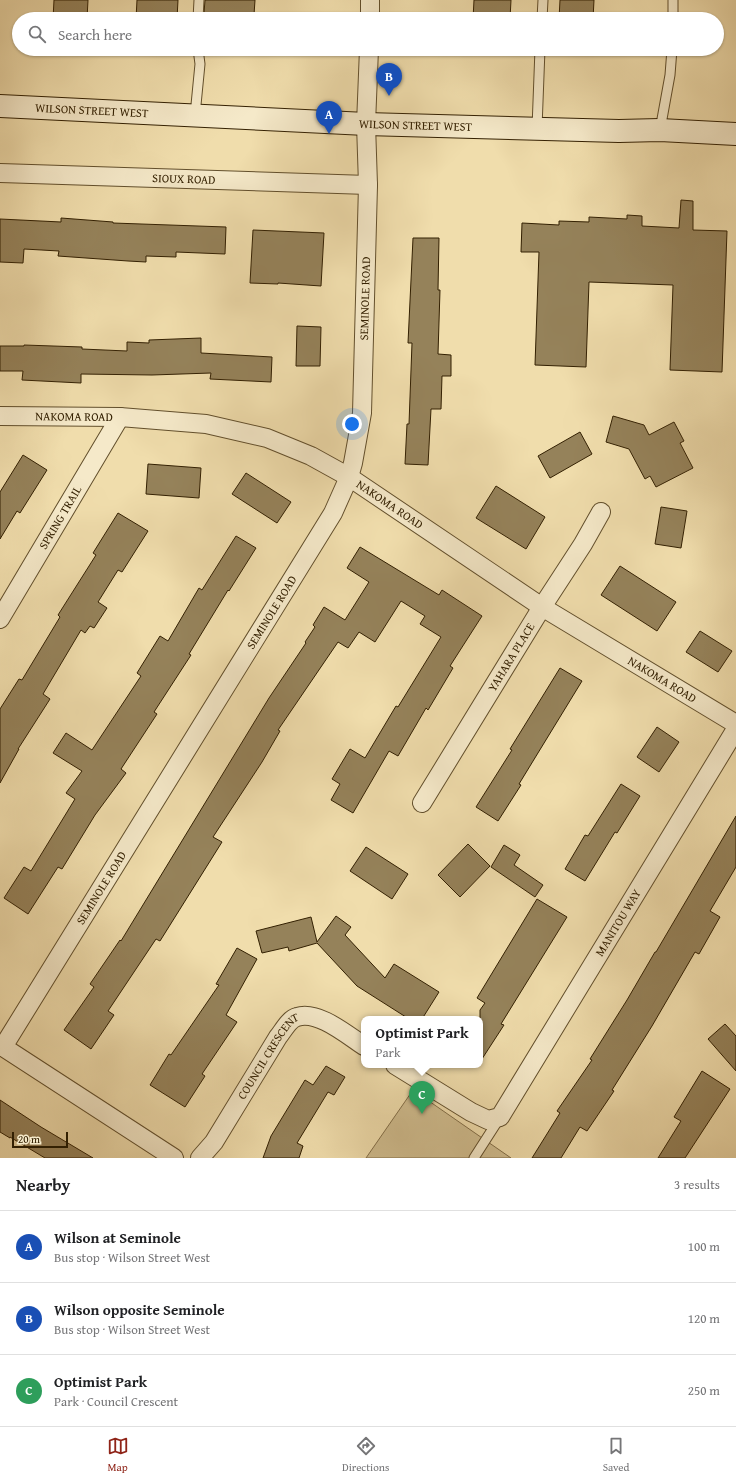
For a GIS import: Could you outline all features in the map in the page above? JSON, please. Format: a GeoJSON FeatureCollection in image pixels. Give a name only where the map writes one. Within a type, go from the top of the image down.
{"type":"FeatureCollection","features":[{"type":"Feature","properties":{"kind":"main road","name":"WILSON STREET WEST"},"geometry":{"type":"LineString","coordinates":[[0,106],[366,124],[660,130],[736,134]]}},
{"type":"Feature","properties":{"kind":"street"},"geometry":{"type":"LineString","coordinates":[[370,0],[370,12]]}},
{"type":"Feature","properties":{"kind":"street","name":"SEMINOLE ROAD"},"geometry":{"type":"LineString","coordinates":[[2,1046],[333,513],[349,477],[362,413],[368,185],[366,124],[369,56]]}},
{"type":"Feature","properties":{"kind":"street","name":"SIOUX ROAD"},"geometry":{"type":"LineString","coordinates":[[0,173],[368,185]]}},
{"type":"Feature","properties":{"kind":"street","name":"NAKOMA ROAD"},"geometry":{"type":"LineString","coordinates":[[0,416],[120,418],[206,424],[267,438],[311,456],[349,477],[542,607],[736,724]]}},
{"type":"Feature","properties":{"kind":"street","name":"SPRING TRAIL"},"geometry":{"type":"LineString","coordinates":[[0,619],[120,418]]}},
{"type":"Feature","properties":{"kind":"street","name":"YAHARA PLACE"},"geometry":{"type":"LineString","coordinates":[[422,803],[542,607],[584,544],[601,512]]}},
{"type":"Feature","properties":{"kind":"street","name":"MANITOU WAY"},"geometry":{"type":"LineString","coordinates":[[494,1118],[736,728]]}},
{"type":"Feature","properties":{"kind":"street","name":"COUNCIL CRESCENT"},"geometry":{"type":"LineString","coordinates":[[200,1158],[214,1142],[278,1037],[287,1025],[296,1017],[310,1016],[323,1020],[361,1044]]}},
{"type":"Feature","properties":{"kind":"street"},"geometry":{"type":"LineString","coordinates":[[2,1046],[174,1158]]}},
{"type":"Feature","properties":{"kind":"street"},"geometry":{"type":"LineString","coordinates":[[400,1068],[471,1112],[494,1118]]}},
{"type":"Feature","properties":{"kind":"lane"},"geometry":{"type":"LineString","coordinates":[[198,12],[199,0]]}},
{"type":"Feature","properties":{"kind":"lane"},"geometry":{"type":"LineString","coordinates":[[542,12],[543,0]]}},
{"type":"Feature","properties":{"kind":"lane"},"geometry":{"type":"LineString","coordinates":[[673,0],[673,12]]}},
{"type":"Feature","properties":{"kind":"lane"},"geometry":{"type":"LineString","coordinates":[[195,116],[200,64],[199,56]]}},
{"type":"Feature","properties":{"kind":"lane"},"geometry":{"type":"LineString","coordinates":[[537,128],[540,56]]}},
{"type":"Feature","properties":{"kind":"lane"},"geometry":{"type":"LineString","coordinates":[[660,130],[670,76],[671,56]]}},
{"type":"Feature","properties":{"kind":"lane","name":"MANITOU WAY"},"geometry":{"type":"LineString","coordinates":[[474,1158],[494,1118]]}},
{"type":"Feature","properties":{"kind":"shaded area"},"geometry":{"type":"Polygon","coordinates":[[[413,1090],[511,1158],[366,1158],[413,1090]]]}},
{"type":"Feature","properties":{"kind":"building"},"geometry":{"type":"Polygon","coordinates":[[[54,0],[88,0],[87,12],[53,12],[54,0]]]}},
{"type":"Feature","properties":{"kind":"building"},"geometry":{"type":"Polygon","coordinates":[[[137,0],[178,0],[177,12],[136,12],[137,0]]]}},
{"type":"Feature","properties":{"kind":"building"},"geometry":{"type":"Polygon","coordinates":[[[205,0],[255,0],[254,12],[204,12],[205,0]]]}},
{"type":"Feature","properties":{"kind":"building"},"geometry":{"type":"Polygon","coordinates":[[[474,0],[511,0],[510,12],[473,12],[474,0]]]}},
{"type":"Feature","properties":{"kind":"building"},"geometry":{"type":"Polygon","coordinates":[[[560,0],[594,0],[593,12],[559,12],[560,0]]]}},
{"type":"Feature","properties":{"kind":"building"},"geometry":{"type":"Polygon","coordinates":[[[681,200],[693,201],[693,230],[727,231],[722,372],[670,370],[673,285],[589,282],[586,367],[535,365],[539,252],[521,252],[522,223],[559,225],[559,221],[589,222],[589,217],[627,219],[627,215],[642,216],[642,226],[679,228],[681,200]]]}},
{"type":"Feature","properties":{"kind":"building"},"geometry":{"type":"Polygon","coordinates":[[[61,218],[113,223],[226,227],[225,254],[176,252],[176,257],[146,256],[146,262],[58,256],[59,251],[24,249],[23,263],[0,262],[0,219],[61,222],[61,218]]]}},
{"type":"Feature","properties":{"kind":"building"},"geometry":{"type":"Polygon","coordinates":[[[253,230],[324,233],[321,286],[250,283],[253,230]]]}},
{"type":"Feature","properties":{"kind":"building"},"geometry":{"type":"Polygon","coordinates":[[[413,238],[439,238],[438,290],[440,290],[438,354],[451,355],[451,376],[442,376],[441,409],[431,409],[428,465],[405,464],[407,424],[409,424],[412,343],[408,343],[413,238]]]}},
{"type":"Feature","properties":{"kind":"building"},"geometry":{"type":"Polygon","coordinates":[[[297,326],[321,327],[320,366],[296,366],[297,326]]]}},
{"type":"Feature","properties":{"kind":"building"},"geometry":{"type":"Polygon","coordinates":[[[201,338],[201,353],[272,357],[271,382],[210,379],[211,373],[152,375],[81,374],[81,383],[22,380],[23,371],[0,371],[0,346],[24,345],[82,347],[82,349],[127,351],[127,342],[149,343],[149,340],[201,338]]]}},
{"type":"Feature","properties":{"kind":"building"},"geometry":{"type":"Polygon","coordinates":[[[613,416],[644,425],[649,435],[674,422],[684,441],[680,443],[693,468],[656,487],[650,476],[645,479],[629,449],[606,442],[613,416]]]}},
{"type":"Feature","properties":{"kind":"building"},"geometry":{"type":"Polygon","coordinates":[[[580,432],[592,454],[550,478],[538,456],[580,432]]]}},
{"type":"Feature","properties":{"kind":"building"},"geometry":{"type":"Polygon","coordinates":[[[23,455],[47,470],[20,513],[17,511],[0,539],[0,492],[23,455]]]}},
{"type":"Feature","properties":{"kind":"building"},"geometry":{"type":"Polygon","coordinates":[[[148,464],[201,468],[199,498],[146,494],[148,464]]]}},
{"type":"Feature","properties":{"kind":"building"},"geometry":{"type":"Polygon","coordinates":[[[246,473],[291,502],[277,523],[232,494],[246,473]]]}},
{"type":"Feature","properties":{"kind":"building"},"geometry":{"type":"Polygon","coordinates":[[[496,486],[545,517],[526,549],[476,518],[496,486]]]}},
{"type":"Feature","properties":{"kind":"building"},"geometry":{"type":"Polygon","coordinates":[[[661,507],[687,511],[681,548],[655,544],[661,507]]]}},
{"type":"Feature","properties":{"kind":"building"},"geometry":{"type":"Polygon","coordinates":[[[118,513],[148,531],[122,572],[118,570],[98,602],[107,608],[94,628],[90,626],[85,633],[81,630],[43,694],[50,699],[18,749],[0,783],[0,709],[19,679],[22,680],[60,617],[58,615],[96,555],[93,553],[118,513]]]}},
{"type":"Feature","properties":{"kind":"building"},"geometry":{"type":"Polygon","coordinates":[[[236,536],[256,548],[229,591],[228,590],[189,654],[191,655],[154,712],[157,714],[121,769],[126,773],[95,815],[62,869],[58,867],[28,914],[4,898],[24,867],[31,871],[75,799],[66,793],[82,771],[53,753],[66,733],[92,750],[141,676],[137,673],[160,636],[168,641],[199,588],[202,590],[236,536]]]}},
{"type":"Feature","properties":{"kind":"building"},"geometry":{"type":"Polygon","coordinates":[[[360,547],[439,595],[442,590],[482,616],[450,666],[453,668],[428,710],[426,708],[398,756],[389,751],[353,813],[331,800],[340,784],[332,779],[350,749],[365,758],[396,706],[398,707],[441,637],[420,624],[425,616],[401,601],[375,642],[359,632],[348,648],[338,642],[278,730],[280,731],[262,762],[213,837],[222,842],[160,941],[156,939],[108,1011],[114,1015],[91,1049],[64,1030],[94,987],[90,984],[120,940],[121,941],[269,698],[306,643],[305,642],[315,627],[313,625],[324,607],[345,620],[369,582],[347,568],[360,547]]]}},
{"type":"Feature","properties":{"kind":"building"},"geometry":{"type":"Polygon","coordinates":[[[620,566],[676,602],[657,631],[601,595],[620,566]]]}},
{"type":"Feature","properties":{"kind":"building"},"geometry":{"type":"Polygon","coordinates":[[[700,631],[732,651],[718,672],[686,652],[700,631]]]}},
{"type":"Feature","properties":{"kind":"building"},"geometry":{"type":"Polygon","coordinates":[[[560,668],[582,681],[519,784],[521,785],[498,821],[476,807],[512,750],[510,749],[560,668]]]}},
{"type":"Feature","properties":{"kind":"building"},"geometry":{"type":"Polygon","coordinates":[[[657,727],[679,742],[659,772],[637,757],[657,727]]]}},
{"type":"Feature","properties":{"kind":"building"},"geometry":{"type":"Polygon","coordinates":[[[621,784],[640,796],[617,833],[615,832],[585,881],[565,869],[585,835],[588,836],[621,784]]]}},
{"type":"Feature","properties":{"kind":"building"},"geometry":{"type":"Polygon","coordinates":[[[736,816],[736,867],[710,911],[720,917],[699,954],[695,952],[652,1026],[612,1090],[614,1091],[587,1131],[580,1127],[561,1158],[532,1158],[560,1113],[557,1111],[592,1060],[590,1059],[656,952],[736,816]]]}},
{"type":"Feature","properties":{"kind":"building"},"geometry":{"type":"Polygon","coordinates":[[[468,844],[490,866],[460,897],[438,875],[468,844]]]}},
{"type":"Feature","properties":{"kind":"building"},"geometry":{"type":"Polygon","coordinates":[[[504,845],[520,855],[514,865],[543,885],[535,897],[491,867],[504,845]]]}},
{"type":"Feature","properties":{"kind":"building"},"geometry":{"type":"Polygon","coordinates":[[[366,847],[408,874],[392,899],[350,871],[366,847]]]}},
{"type":"Feature","properties":{"kind":"building"},"geometry":{"type":"Polygon","coordinates":[[[537,899],[567,917],[501,1024],[504,1025],[483,1057],[483,1016],[480,1016],[480,1010],[485,1003],[477,998],[537,899]]]}},
{"type":"Feature","properties":{"kind":"building"},"geometry":{"type":"Polygon","coordinates":[[[336,916],[351,927],[345,935],[385,978],[394,964],[439,992],[424,1016],[404,1016],[357,986],[317,943],[289,951],[288,947],[262,953],[256,931],[311,917],[317,942],[336,916]]]}},
{"type":"Feature","properties":{"kind":"building"},"geometry":{"type":"Polygon","coordinates":[[[237,948],[257,959],[226,1015],[237,1022],[202,1074],[205,1076],[185,1107],[150,1085],[169,1054],[171,1055],[219,985],[216,984],[237,948]]]}},
{"type":"Feature","properties":{"kind":"building"},"geometry":{"type":"Polygon","coordinates":[[[725,1024],[736,1036],[736,1071],[708,1039],[725,1024]]]}},
{"type":"Feature","properties":{"kind":"building"},"geometry":{"type":"Polygon","coordinates":[[[326,1066],[345,1077],[334,1095],[328,1092],[297,1143],[303,1146],[299,1158],[263,1158],[271,1136],[305,1080],[313,1085],[326,1066]]]}},
{"type":"Feature","properties":{"kind":"building"},"geometry":{"type":"Polygon","coordinates":[[[702,1071],[730,1089],[685,1158],[658,1158],[681,1121],[674,1117],[702,1071]]]}},
{"type":"Feature","properties":{"kind":"building"},"geometry":{"type":"Polygon","coordinates":[[[0,1100],[41,1127],[93,1158],[45,1158],[0,1132],[0,1100]]]}},
{"type":"Feature","properties":{"kind":"place","name":"Wilson opposite Seminole"},"geometry":{"type":"Point","coordinates":[389,96]}},
{"type":"Feature","properties":{"kind":"place","name":"Wilson at Seminole"},"geometry":{"type":"Point","coordinates":[329,134]}},
{"type":"Feature","properties":{"kind":"place","name":"Optimist Park"},"geometry":{"type":"Point","coordinates":[422,1114]}}]}
